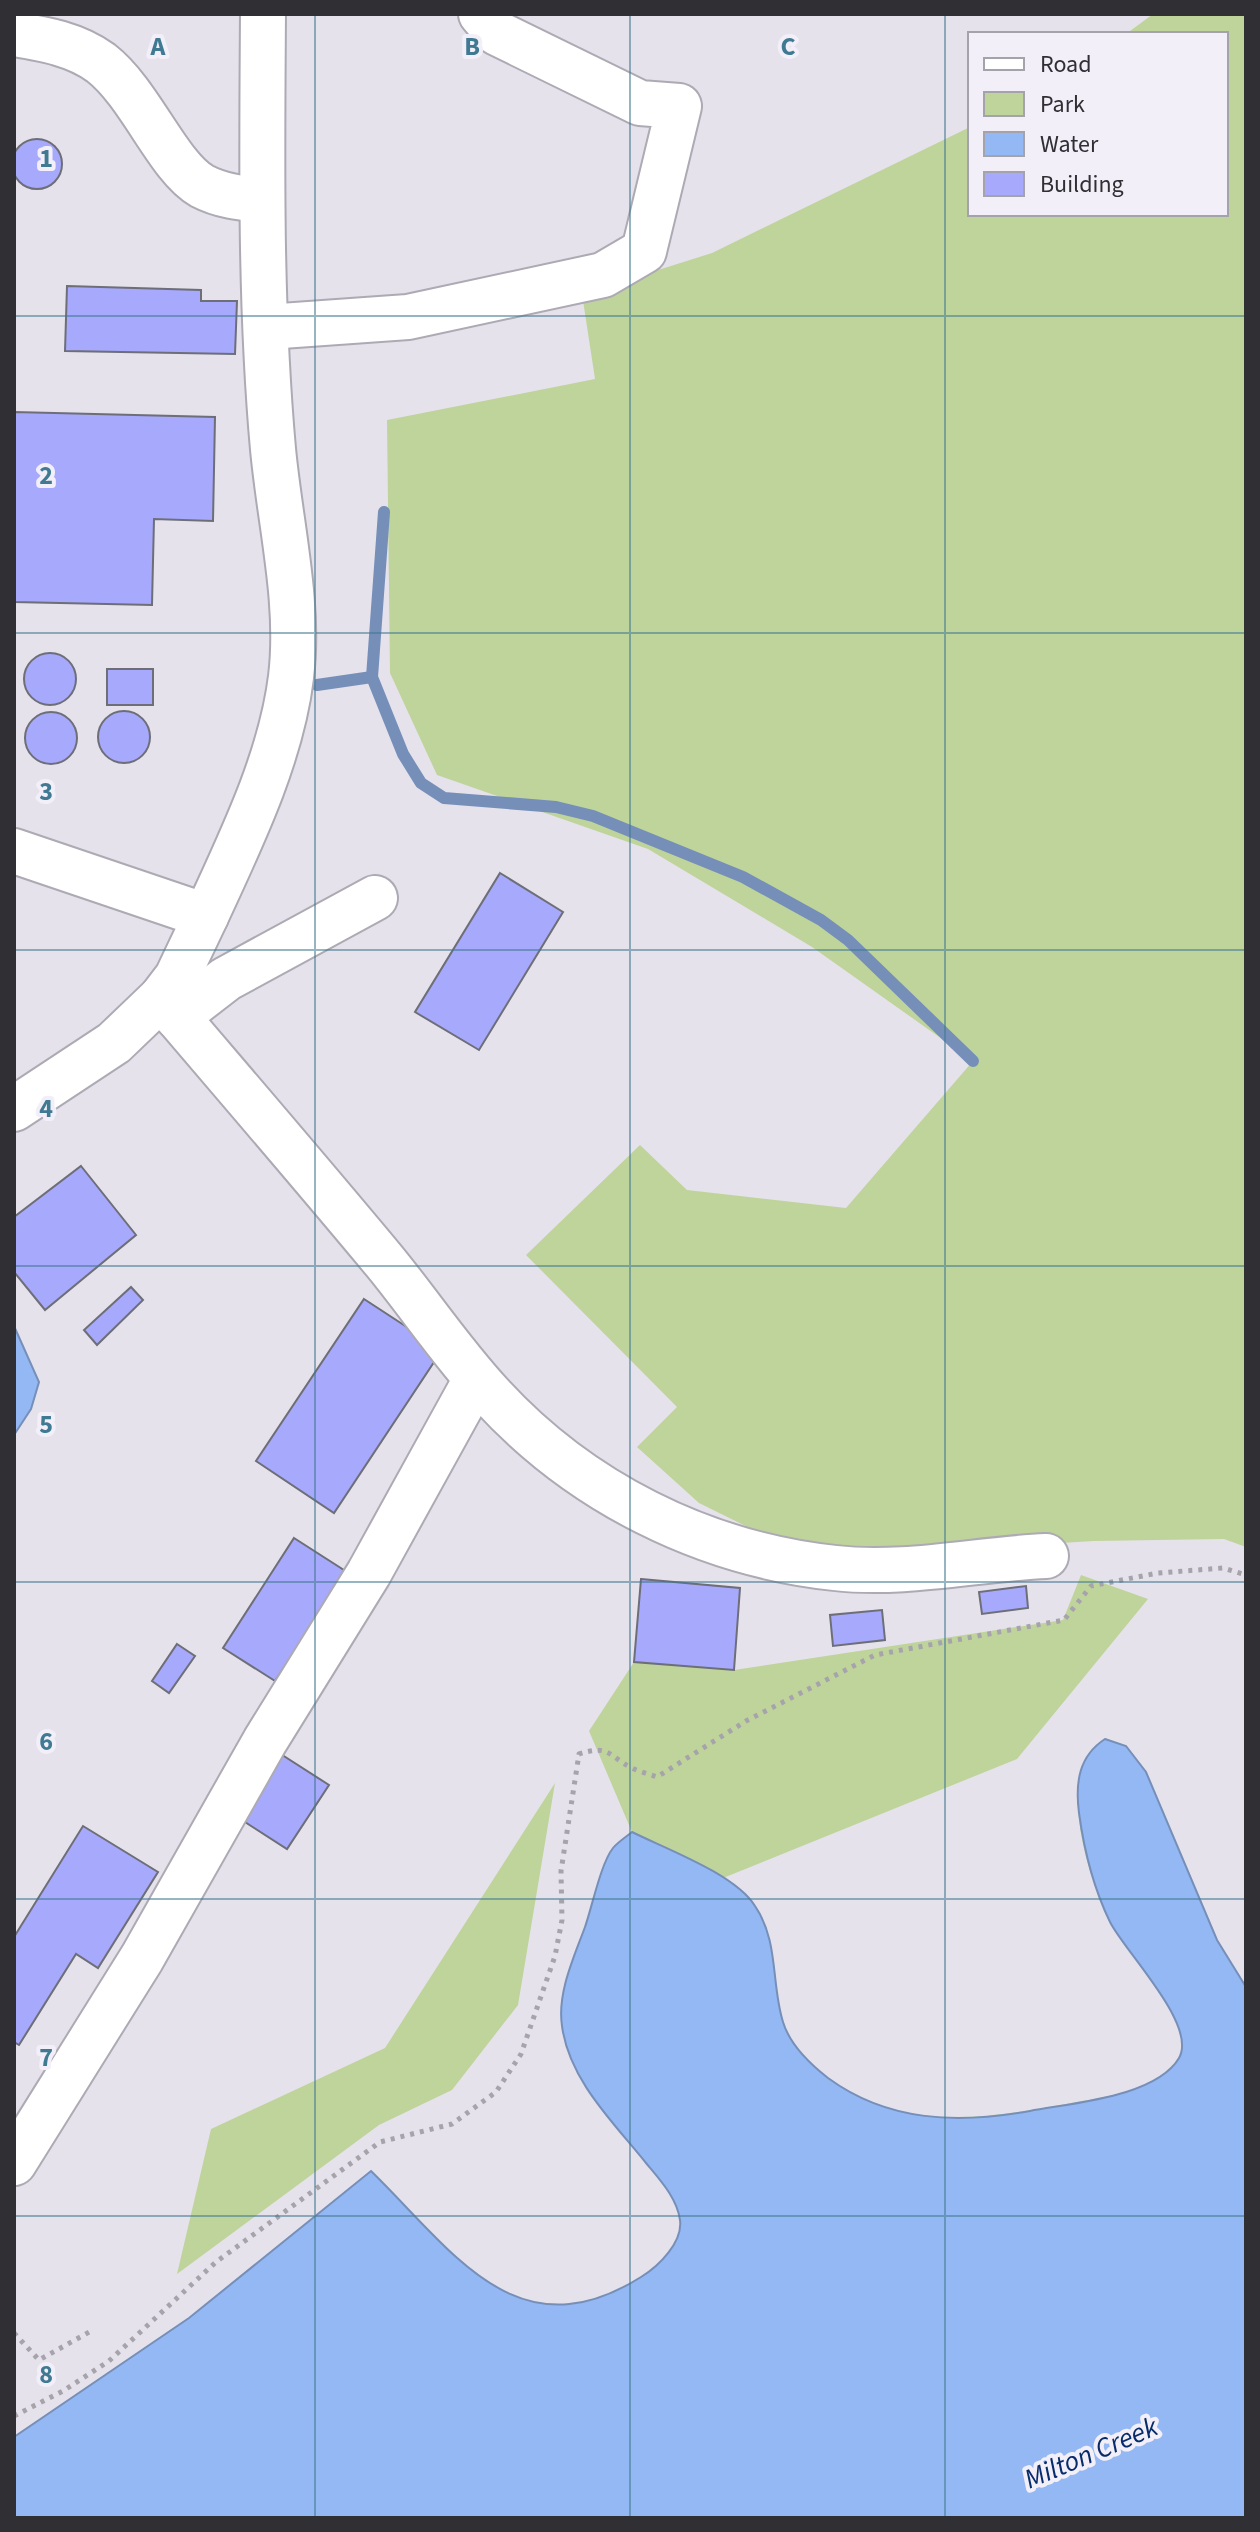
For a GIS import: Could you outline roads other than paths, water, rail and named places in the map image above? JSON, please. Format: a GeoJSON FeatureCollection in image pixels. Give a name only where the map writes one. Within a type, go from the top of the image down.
{"type":"FeatureCollection","features":[{"type":"Feature","properties":{"kind":"lane"},"geometry":{"type":"LineString","coordinates":[[169,1008],[177,977],[206,916],[280,733],[290,680],[292,620],[273,447],[261,200],[263,14]]}},
{"type":"Feature","properties":{"kind":"lane"},"geometry":{"type":"LineString","coordinates":[[267,327],[408,317],[603,275],[644,251],[679,106],[640,103],[497,33],[481,14]]}},
{"type":"Feature","properties":{"kind":"lane"},"geometry":{"type":"LineString","coordinates":[[14,34],[65,45],[102,64],[128,89],[187,174],[218,192],[261,200]]}},
{"type":"Feature","properties":{"kind":"lane"},"geometry":{"type":"LineString","coordinates":[[14,851],[206,916]]}},
{"type":"Feature","properties":{"kind":"lane"},"geometry":{"type":"LineString","coordinates":[[14,1109],[169,1008],[375,898]]}},
{"type":"Feature","properties":{"kind":"lane"},"geometry":{"type":"LineString","coordinates":[[169,1008],[388,1265],[476,1379],[531,1433],[580,1471],[659,1521],[719,1546],[833,1568],[859,1570],[1046,1556]]}},
{"type":"Feature","properties":{"kind":"lane"},"geometry":{"type":"LineString","coordinates":[[14,2163],[142,1958],[265,1741],[362,1585],[476,1379]]}},
{"type":"Feature","properties":{"kind":"water"},"geometry":{"type":"Polygon","coordinates":[[[14,1326],[39,1382],[31,1409],[14,1435],[14,1326]]]}},
{"type":"Feature","properties":{"kind":"water","name":"Milton Creek"},"geometry":{"type":"Polygon","coordinates":[[[1105,1739],[1126,1746],[1146,1772],[1217,1940],[1246,1987],[1246,2518],[14,2518],[14,2437],[189,2318],[371,2171],[460,2260],[490,2283],[523,2299],[558,2305],[597,2298],[641,2277],[662,2260],[678,2237],[680,2220],[675,2204],[583,2083],[566,2046],[561,2014],[568,1975],[605,1864],[613,1848],[632,1832],[699,1863],[745,1894],[763,1919],[768,1934],[779,2008],[790,2038],[828,2078],[875,2104],[924,2116],[976,2118],[1003,2115],[1111,2096],[1152,2082],[1168,2071],[1179,2058],[1182,2044],[1178,2027],[1157,1989],[1110,1922],[1094,1883],[1084,1841],[1078,1802],[1079,1780],[1089,1753],[1105,1739]]]}},
{"type":"Feature","properties":{"kind":"waterway"},"geometry":{"type":"LineString","coordinates":[[384,512],[372,677],[403,754],[421,783],[444,798],[556,807],[593,816],[743,877],[821,920],[848,940],[973,1061]]}},
{"type":"Feature","properties":{"kind":"waterway"},"geometry":{"type":"LineString","coordinates":[[317,685],[372,677]]}}]}
